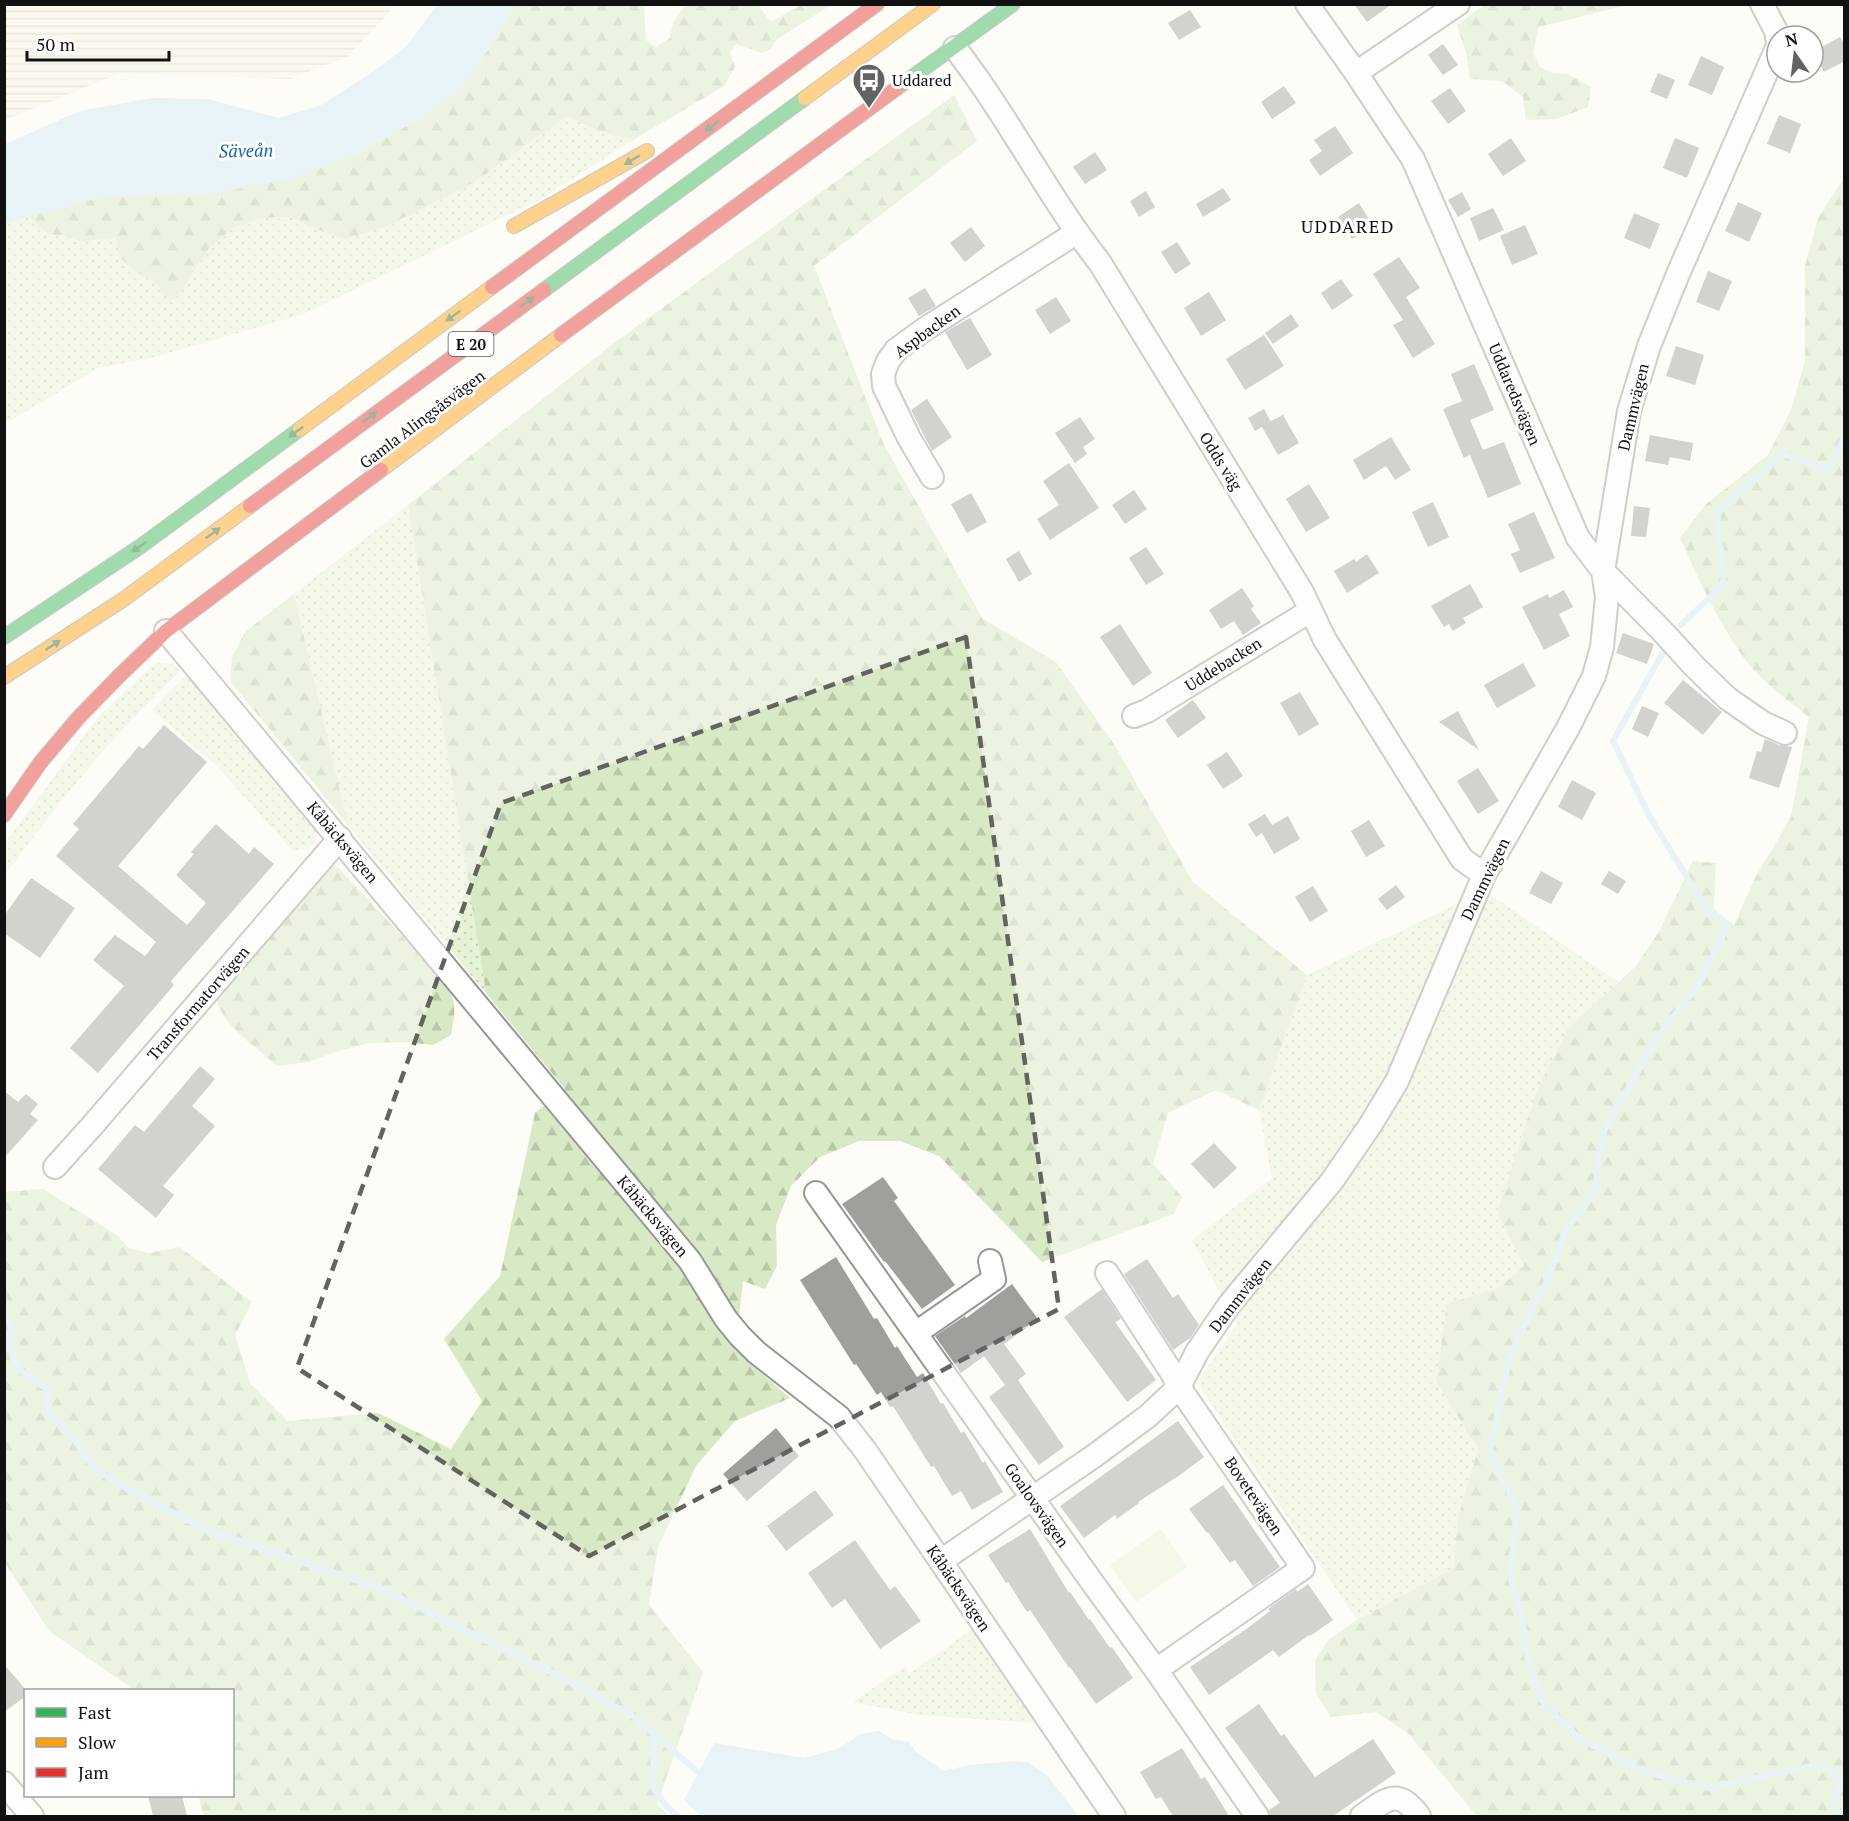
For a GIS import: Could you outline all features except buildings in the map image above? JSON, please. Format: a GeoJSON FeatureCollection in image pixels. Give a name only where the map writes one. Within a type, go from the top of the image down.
{"type":"FeatureCollection","features":[{"type":"Feature","properties":{"kind":"main road"},"geometry":{"type":"LineString","coordinates":[[689,126],[877,4]]}},
{"type":"Feature","properties":{"kind":"main road","name":"E 20"},"geometry":{"type":"LineString","coordinates":[[4,637],[141,546],[877,4]]}},
{"type":"Feature","properties":{"kind":"main road","name":"E 20"},"geometry":{"type":"LineString","coordinates":[[4,677],[124,598],[933,4]]}},
{"type":"Feature","properties":{"kind":"main road","name":"Gamla Alingsåsvägen"},"geometry":{"type":"LineString","coordinates":[[4,815],[60,737],[120,673],[166,631],[484,392],[1013,4]]}},
{"type":"Feature","properties":{"kind":"main road"},"geometry":{"type":"LineString","coordinates":[[514,226],[659,144]]}},
{"type":"Feature","properties":{"kind":"street","name":"Uddaredsvägen"},"geometry":{"type":"LineString","coordinates":[[1306,4],[1356,73],[1413,159],[1578,538],[1603,571],[1727,698],[1762,723],[1785,733]]}},
{"type":"Feature","properties":{"kind":"street"},"geometry":{"type":"LineString","coordinates":[[1356,73],[1458,4]]}},
{"type":"Feature","properties":{"kind":"street"},"geometry":{"type":"LineString","coordinates":[[1762,4],[1772,24]]}},
{"type":"Feature","properties":{"kind":"street","name":"Odds väg"},"geometry":{"type":"LineString","coordinates":[[955,48],[982,83],[1076,233],[1100,263],[1302,592],[1325,640],[1462,859],[1484,875]]}},
{"type":"Feature","properties":{"kind":"street","name":"Dammvägen"},"geometry":{"type":"LineString","coordinates":[[941,1561],[1148,1416],[1179,1387],[1197,1353],[1229,1305],[1332,1181],[1397,1081],[1484,875],[1568,728],[1594,676],[1602,646],[1607,597],[1603,571],[1629,411],[1649,346],[1678,274],[1765,75]]}},
{"type":"Feature","properties":{"kind":"street","name":"Aspbacken"},"geometry":{"type":"LineString","coordinates":[[932,477],[909,438],[884,386],[883,374],[888,361],[896,350],[925,329],[1076,233]]}},
{"type":"Feature","properties":{"kind":"street","name":"Uddebacken"},"geometry":{"type":"LineString","coordinates":[[1134,716],[1147,711],[1310,611]]}},
{"type":"Feature","properties":{"kind":"street","name":"Kåbäcksvägen"},"geometry":{"type":"LineString","coordinates":[[166,631],[690,1261],[726,1319],[740,1336],[756,1352],[839,1417],[865,1450],[1114,1816]]}},
{"type":"Feature","properties":{"kind":"street","name":"Transformatorvägen"},"geometry":{"type":"LineString","coordinates":[[55,1167],[340,838]]}},
{"type":"Feature","properties":{"kind":"street","name":"Goalovsvägen"},"geometry":{"type":"LineString","coordinates":[[816,1193],[1156,1670],[1257,1816]]}},
{"type":"Feature","properties":{"kind":"street"},"geometry":{"type":"LineString","coordinates":[[916,1333],[994,1279],[990,1261]]}},
{"type":"Feature","properties":{"kind":"street","name":"Bovetevägen"},"geometry":{"type":"LineString","coordinates":[[1107,1274],[1179,1387],[1303,1568],[1156,1670]]}},
{"type":"Feature","properties":{"kind":"street"},"geometry":{"type":"LineString","coordinates":[[4,1783],[32,1816]]}},
{"type":"Feature","properties":{"kind":"street"},"geometry":{"type":"LineString","coordinates":[[1362,1816],[1379,1804],[1394,1798],[1403,1799],[1411,1804],[1419,1816]]}},
{"type":"Feature","properties":{"kind":"highlighted area"},"geometry":{"type":"Polygon","coordinates":[[[966,637],[1059,1309],[589,1556],[297,1368],[501,803],[966,637]]]}},
{"type":"Feature","properties":{"kind":"shaded area"},"geometry":{"type":"Polygon","coordinates":[[[5,4],[396,5],[347,57],[290,79],[121,73],[5,120],[5,4]]]}},
{"type":"Feature","properties":{"kind":"green space"},"geometry":{"type":"Polygon","coordinates":[[[515,5],[644,5],[646,40],[656,47],[670,38],[673,22],[686,5],[758,5],[771,22],[801,5],[831,5],[776,40],[771,49],[761,53],[736,44],[730,52],[735,67],[724,86],[633,140],[596,130],[567,116],[476,181],[385,227],[345,239],[290,217],[260,218],[232,229],[209,248],[184,287],[171,301],[155,283],[136,272],[120,258],[116,237],[81,242],[66,236],[48,234],[28,216],[105,196],[216,193],[355,155],[422,117],[461,88],[515,5]]]}},
{"type":"Feature","properties":{"kind":"green space"},"geometry":{"type":"Polygon","coordinates":[[[1484,5],[1627,5],[1539,27],[1533,52],[1540,67],[1552,73],[1568,74],[1591,87],[1588,107],[1557,119],[1526,120],[1523,97],[1502,81],[1470,79],[1466,53],[1457,25],[1484,5]]]}},
{"type":"Feature","properties":{"kind":"green space"},"geometry":{"type":"Polygon","coordinates":[[[954,95],[977,141],[814,266],[884,445],[983,619],[1056,662],[1114,744],[1193,882],[1307,975],[1259,1110],[1216,1090],[1168,1113],[1153,1164],[1182,1197],[1174,1214],[1042,1262],[939,1156],[900,1141],[859,1141],[820,1157],[791,1186],[776,1225],[777,1266],[765,1289],[743,1281],[735,1350],[790,1398],[735,1421],[696,1466],[658,1547],[649,1605],[703,1672],[657,1805],[671,1816],[204,1816],[198,1797],[234,1797],[234,1689],[131,1689],[49,1631],[5,1563],[4,1192],[43,1189],[118,1236],[128,1248],[149,1253],[180,1247],[252,1302],[235,1335],[250,1383],[287,1421],[378,1413],[451,1449],[482,1401],[444,1339],[500,1276],[535,1113],[565,1089],[486,993],[408,505],[614,343],[954,95]]]}},
{"type":"Feature","properties":{"kind":"green space"},"geometry":{"type":"Polygon","coordinates":[[[567,116],[596,130],[633,140],[539,200],[301,315],[147,359],[98,368],[5,424],[5,223],[28,216],[48,234],[66,236],[80,242],[116,237],[136,272],[155,283],[184,287],[209,248],[232,229],[260,218],[290,217],[318,230],[476,181],[567,116]]]}},
{"type":"Feature","properties":{"kind":"green space"},"geometry":{"type":"Polygon","coordinates":[[[1844,178],[1844,1816],[1477,1816],[1409,1734],[1376,1712],[1331,1717],[1316,1694],[1315,1661],[1329,1639],[1357,1620],[1454,1568],[1457,1521],[1478,1449],[1436,1382],[1447,1304],[1499,1288],[1524,1266],[1497,1212],[1537,1090],[1568,1028],[1636,966],[1658,933],[1693,861],[1716,863],[1714,909],[1734,925],[1755,878],[1791,817],[1809,717],[1764,680],[1741,654],[1715,612],[1680,538],[1706,504],[1768,455],[1791,410],[1805,361],[1805,266],[1818,218],[1844,178]]]}},
{"type":"Feature","properties":{"kind":"green space"},"geometry":{"type":"Polygon","coordinates":[[[408,505],[486,993],[348,825],[294,594],[408,505]]]}},
{"type":"Feature","properties":{"kind":"green space"},"geometry":{"type":"Polygon","coordinates":[[[294,594],[348,825],[230,681],[232,657],[245,632],[294,594]]]}},
{"type":"Feature","properties":{"kind":"green space"},"geometry":{"type":"Polygon","coordinates":[[[158,663],[174,664],[180,671],[114,738],[62,800],[5,874],[5,843],[98,717],[158,663]]]}},
{"type":"Feature","properties":{"kind":"green space"},"geometry":{"type":"Polygon","coordinates":[[[187,674],[314,823],[317,836],[310,847],[292,850],[215,764],[152,710],[187,674]]]}},
{"type":"Feature","properties":{"kind":"green space"},"geometry":{"type":"Polygon","coordinates":[[[329,864],[338,867],[439,976],[450,991],[454,1004],[451,1035],[433,1045],[406,1042],[369,1043],[309,1062],[277,1066],[226,1019],[216,1000],[329,864]]]}},
{"type":"Feature","properties":{"kind":"green space"},"geometry":{"type":"Polygon","coordinates":[[[1485,891],[1618,982],[1568,1028],[1537,1090],[1497,1212],[1525,1266],[1499,1288],[1447,1304],[1436,1382],[1478,1449],[1457,1521],[1454,1568],[1357,1620],[1197,1383],[1237,1324],[1192,1240],[1272,1178],[1259,1110],[1307,975],[1485,891]]]}},
{"type":"Feature","properties":{"kind":"green space"},"geometry":{"type":"Polygon","coordinates":[[[1161,1529],[1187,1567],[1136,1602],[1110,1565],[1161,1529]]]}},
{"type":"Feature","properties":{"kind":"green space"},"geometry":{"type":"Polygon","coordinates":[[[974,1628],[1038,1723],[920,1715],[853,1702],[905,1666],[910,1673],[974,1628]]]}},
{"type":"Feature","properties":{"kind":"water","name":"Säveån"},"geometry":{"type":"Polygon","coordinates":[[[437,5],[515,5],[461,88],[422,117],[355,155],[291,179],[216,193],[105,196],[5,223],[5,144],[80,111],[152,98],[208,99],[279,118],[321,105],[370,74],[406,47],[437,5]]]}},
{"type":"Feature","properties":{"kind":"water"},"geometry":{"type":"Polygon","coordinates":[[[879,1731],[892,1739],[909,1742],[916,1752],[943,1771],[970,1765],[1014,1761],[1029,1763],[1048,1776],[1078,1816],[701,1816],[684,1800],[714,1743],[804,1758],[838,1749],[861,1734],[879,1731]]]}},
{"type":"Feature","properties":{"kind":"waterway"},"geometry":{"type":"LineString","coordinates":[[1681,625],[1724,584],[1717,512],[1783,454],[1830,470],[1844,438]]}},
{"type":"Feature","properties":{"kind":"waterway"},"geometry":{"type":"LineString","coordinates":[[1663,652],[1613,741],[1650,817],[1706,908],[1726,925],[1721,941],[1698,985],[1657,1038],[1604,1131],[1595,1191],[1565,1232],[1549,1277],[1510,1355],[1490,1450],[1517,1509],[1510,1575],[1522,1617],[1528,1660],[1540,1698],[1554,1714],[1580,1739],[1645,1772],[1709,1788],[1816,1765],[1833,1771],[1841,1783],[1833,1807],[1844,1816]]}},
{"type":"Feature","properties":{"kind":"waterway"},"geometry":{"type":"LineString","coordinates":[[4,1309],[10,1323],[14,1361],[20,1370],[47,1389],[48,1408],[53,1419],[68,1430],[95,1470],[209,1531],[379,1588],[561,1677],[634,1717],[698,1772]]}},
{"type":"Feature","properties":{"kind":"waterway"},"geometry":{"type":"LineString","coordinates":[[654,1735],[653,1788],[666,1806],[678,1816]]}},
{"type":"Feature","properties":{"kind":"traffic: fast"},"geometry":{"type":"LineString","coordinates":[[897,88],[1013,4]]}},
{"type":"Feature","properties":{"kind":"traffic: fast"},"geometry":{"type":"LineString","coordinates":[[544,290],[805,98]]}},
{"type":"Feature","properties":{"kind":"traffic: fast"},"geometry":{"type":"LineString","coordinates":[[4,637],[141,546],[300,429]]}},
{"type":"Feature","properties":{"kind":"traffic: slow"},"geometry":{"type":"LineString","coordinates":[[805,98],[933,4]]}},
{"type":"Feature","properties":{"kind":"traffic: slow"},"geometry":{"type":"LineString","coordinates":[[514,226],[647,151]]}},
{"type":"Feature","properties":{"kind":"traffic: slow"},"geometry":{"type":"LineString","coordinates":[[300,429],[492,287]]}},
{"type":"Feature","properties":{"kind":"traffic: slow"},"geometry":{"type":"LineString","coordinates":[[381,470],[561,335]]}},
{"type":"Feature","properties":{"kind":"traffic: slow"},"geometry":{"type":"LineString","coordinates":[[4,677],[124,599],[250,506]]}},
{"type":"Feature","properties":{"kind":"traffic: jam"},"geometry":{"type":"LineString","coordinates":[[492,287],[877,4]]}},
{"type":"Feature","properties":{"kind":"traffic: jam"},"geometry":{"type":"LineString","coordinates":[[561,335],[897,88]]}},
{"type":"Feature","properties":{"kind":"traffic: jam"},"geometry":{"type":"LineString","coordinates":[[250,506],[544,290]]}},
{"type":"Feature","properties":{"kind":"traffic: jam"},"geometry":{"type":"LineString","coordinates":[[4,815],[40,763],[79,717],[166,631],[381,470]]}},
{"type":"Feature","properties":{"kind":"place","name":"Uddared"},"geometry":{"type":"Point","coordinates":[869,109]}},
{"type":"Feature","properties":{"kind":"district","name":"UDDARED"},"geometry":{"type":"Point","coordinates":[1348,226]}}]}
